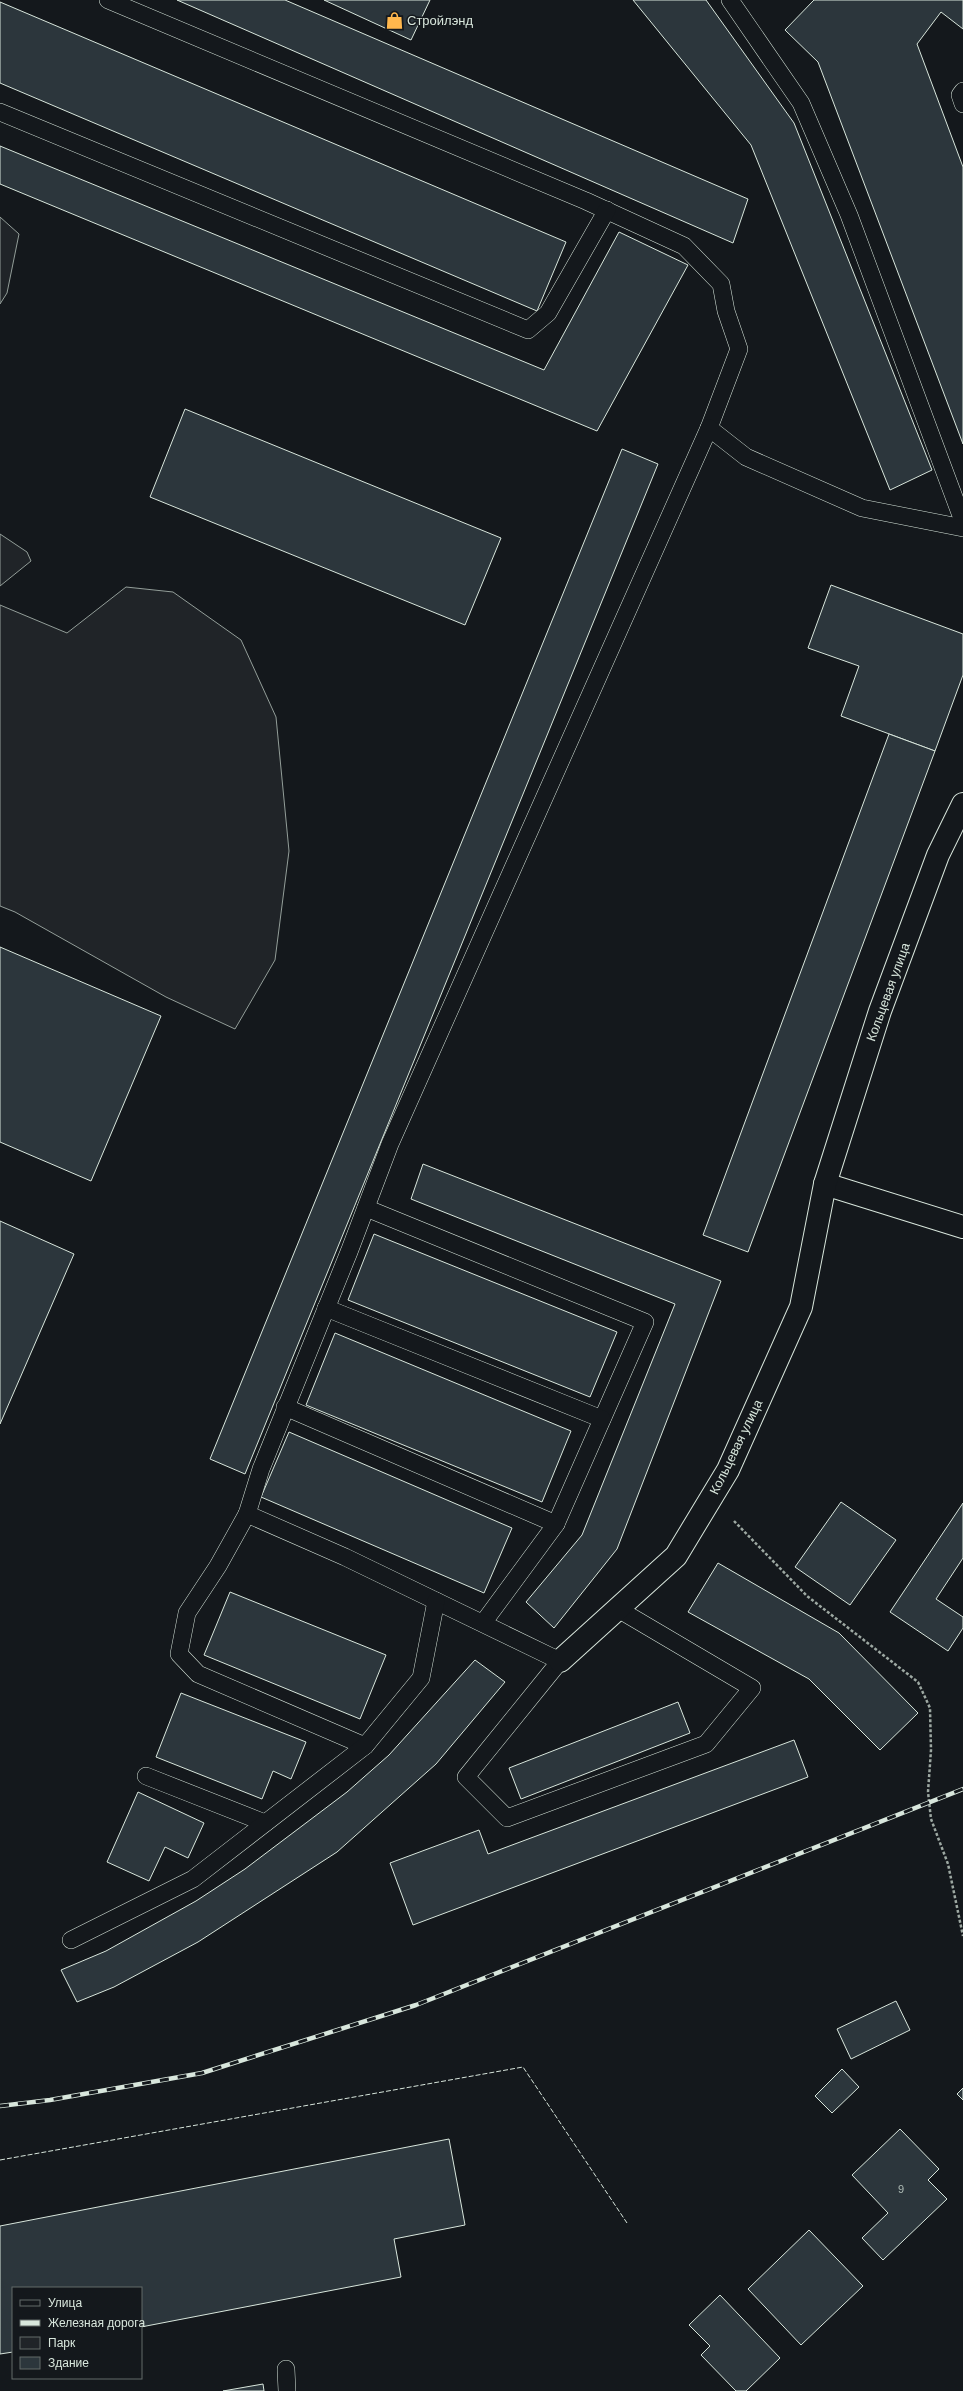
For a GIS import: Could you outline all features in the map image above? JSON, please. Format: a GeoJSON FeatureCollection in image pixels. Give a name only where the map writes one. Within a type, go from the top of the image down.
{"type":"FeatureCollection","features":[{"type":"Feature","properties":{"kind":"street","name":"Кольцевая улица"},"geometry":{"type":"LineString","coordinates":[[560,1660],[676,1556],[728,1470],[801,1307],[825,1184],[880,1011],[938,855],[963,804]]}},
{"type":"Feature","properties":{"kind":"street"},"geometry":{"type":"LineString","coordinates":[[825,1184],[963,1227]]}},
{"type":"Feature","properties":{"kind":"lane"},"geometry":{"type":"LineString","coordinates":[[108,0],[607,210],[684,246],[721,284],[726,311],[739,349],[709,428],[390,1144],[366,1208],[261,1469],[247,1514],[218,1566],[187,1613],[179,1654],[198,1674],[365,1746]]}},
{"type":"Feature","properties":{"kind":"lane"},"geometry":{"type":"LineString","coordinates":[[730,0],[801,103],[849,215],[963,521]]}},
{"type":"Feature","properties":{"kind":"lane"},"geometry":{"type":"LineString","coordinates":[[963,91],[960,95],[963,104]]}},
{"type":"Feature","properties":{"kind":"lane"},"geometry":{"type":"LineString","coordinates":[[0,112],[528,330],[548,313],[607,210]]}},
{"type":"Feature","properties":{"kind":"lane"},"geometry":{"type":"LineString","coordinates":[[709,428],[746,457],[862,508],[963,528]]}},
{"type":"Feature","properties":{"kind":"lane"},"geometry":{"type":"LineString","coordinates":[[366,1208],[645,1322],[556,1524],[483,1623]]}},
{"type":"Feature","properties":{"kind":"lane"},"geometry":{"type":"LineString","coordinates":[[326,1308],[602,1419]]}},
{"type":"Feature","properties":{"kind":"lane"},"geometry":{"type":"LineString","coordinates":[[285,1408],[556,1524]]}},
{"type":"Feature","properties":{"kind":"lane"},"geometry":{"type":"LineString","coordinates":[[247,1514],[345,1557],[560,1660],[466,1777],[507,1818],[706,1744],[752,1688],[618,1609]]}},
{"type":"Feature","properties":{"kind":"lane"},"geometry":{"type":"LineString","coordinates":[[71,1940],[193,1879],[365,1746],[421,1678],[436,1601]]}},
{"type":"Feature","properties":{"kind":"lane"},"geometry":{"type":"LineString","coordinates":[[146,1776],[265,1823]]}},
{"type":"Feature","properties":{"kind":"lane"},"geometry":{"type":"LineString","coordinates":[[286,2369],[287,2391]]}},
{"type":"Feature","properties":{"kind":"path"},"geometry":{"type":"LineString","coordinates":[[712,1498],[807,1596],[918,1682],[930,1708],[931,1750],[928,1792],[931,1819],[948,1864],[963,1936]]}},
{"type":"Feature","properties":{"kind":"green space"},"geometry":{"type":"Polygon","coordinates":[[[0,217],[19,234],[7,293],[0,304],[0,217]]]}},
{"type":"Feature","properties":{"kind":"green space"},"geometry":{"type":"Polygon","coordinates":[[[0,534],[27,552],[31,561],[0,586],[0,534]]]}},
{"type":"Feature","properties":{"kind":"green space"},"geometry":{"type":"Polygon","coordinates":[[[126,587],[173,592],[241,640],[276,717],[289,851],[275,960],[235,1029],[166,997],[15,912],[0,906],[0,605],[67,633],[126,587]]]}},
{"type":"Feature","properties":{"kind":"building"},"geometry":{"type":"Polygon","coordinates":[[[177,0],[285,0],[748,199],[733,243],[177,0]]]}},
{"type":"Feature","properties":{"kind":"building","name":"Стройлэнд"},"geometry":{"type":"Polygon","coordinates":[[[324,0],[430,0],[411,40],[324,0]]]}},
{"type":"Feature","properties":{"kind":"building"},"geometry":{"type":"Polygon","coordinates":[[[633,0],[706,0],[794,123],[932,470],[890,490],[751,145],[633,0]]]}},
{"type":"Feature","properties":{"kind":"building"},"geometry":{"type":"Polygon","coordinates":[[[814,0],[963,0],[963,29],[941,12],[917,44],[963,167],[963,444],[818,62],[785,30],[814,0]]]}},
{"type":"Feature","properties":{"kind":"building"},"geometry":{"type":"Polygon","coordinates":[[[0,2],[566,242],[537,311],[0,83],[0,2]]]}},
{"type":"Feature","properties":{"kind":"building"},"geometry":{"type":"Polygon","coordinates":[[[0,146],[544,370],[619,232],[688,265],[597,431],[0,184],[0,146]]]}},
{"type":"Feature","properties":{"kind":"building"},"geometry":{"type":"Polygon","coordinates":[[[185,409],[501,538],[465,625],[150,497],[185,409]]]}},
{"type":"Feature","properties":{"kind":"building"},"geometry":{"type":"Polygon","coordinates":[[[622,449],[658,464],[245,1474],[210,1459],[622,449]]]}},
{"type":"Feature","properties":{"kind":"building"},"geometry":{"type":"Polygon","coordinates":[[[831,585],[963,634],[963,675],[935,751],[841,716],[859,666],[808,648],[831,585]]]}},
{"type":"Feature","properties":{"kind":"building"},"geometry":{"type":"Polygon","coordinates":[[[889,734],[935,751],[748,1252],[703,1235],[889,734]]]}},
{"type":"Feature","properties":{"kind":"building"},"geometry":{"type":"Polygon","coordinates":[[[0,947],[161,1016],[91,1181],[0,1142],[0,947]]]}},
{"type":"Feature","properties":{"kind":"building"},"geometry":{"type":"Polygon","coordinates":[[[423,1164],[721,1281],[617,1549],[554,1628],[526,1602],[582,1535],[675,1304],[411,1199],[423,1164]]]}},
{"type":"Feature","properties":{"kind":"building"},"geometry":{"type":"Polygon","coordinates":[[[0,1221],[74,1254],[0,1424],[0,1221]]]}},
{"type":"Feature","properties":{"kind":"building"},"geometry":{"type":"Polygon","coordinates":[[[374,1234],[617,1332],[590,1397],[348,1300],[374,1234]]]}},
{"type":"Feature","properties":{"kind":"building"},"geometry":{"type":"Polygon","coordinates":[[[335,1333],[571,1431],[542,1502],[306,1405],[335,1333]]]}},
{"type":"Feature","properties":{"kind":"building"},"geometry":{"type":"Polygon","coordinates":[[[289,1432],[512,1528],[484,1593],[261,1497],[289,1432]]]}},
{"type":"Feature","properties":{"kind":"building"},"geometry":{"type":"Polygon","coordinates":[[[841,1502],[896,1540],[850,1605],[795,1567],[841,1502]]]}},
{"type":"Feature","properties":{"kind":"building"},"geometry":{"type":"Polygon","coordinates":[[[963,1503],[963,1558],[936,1599],[963,1617],[963,1628],[948,1651],[890,1612],[963,1503]]]}},
{"type":"Feature","properties":{"kind":"building"},"geometry":{"type":"Polygon","coordinates":[[[718,1563],[839,1633],[918,1713],[880,1750],[809,1679],[688,1612],[718,1563]]]}},
{"type":"Feature","properties":{"kind":"building"},"geometry":{"type":"Polygon","coordinates":[[[230,1592],[386,1655],[360,1719],[204,1655],[230,1592]]]}},
{"type":"Feature","properties":{"kind":"building"},"geometry":{"type":"Polygon","coordinates":[[[475,1660],[505,1682],[436,1764],[337,1852],[198,1942],[114,1987],[77,2002],[61,1970],[106,1951],[196,1901],[245,1869],[347,1792],[389,1755],[475,1660]]]}},
{"type":"Feature","properties":{"kind":"building"},"geometry":{"type":"Polygon","coordinates":[[[181,1693],[306,1742],[291,1779],[273,1771],[262,1799],[156,1757],[181,1693]]]}},
{"type":"Feature","properties":{"kind":"building"},"geometry":{"type":"Polygon","coordinates":[[[678,1702],[690,1733],[521,1799],[509,1768],[678,1702]]]}},
{"type":"Feature","properties":{"kind":"building"},"geometry":{"type":"Polygon","coordinates":[[[794,1740],[808,1777],[413,1925],[390,1863],[479,1830],[488,1854],[794,1740]]]}},
{"type":"Feature","properties":{"kind":"building"},"geometry":{"type":"Polygon","coordinates":[[[138,1792],[204,1823],[188,1858],[165,1847],[149,1881],[107,1862],[138,1792]]]}},
{"type":"Feature","properties":{"kind":"building"},"geometry":{"type":"Polygon","coordinates":[[[896,2001],[910,2030],[851,2059],[837,2029],[896,2001]]]}},
{"type":"Feature","properties":{"kind":"building"},"geometry":{"type":"Polygon","coordinates":[[[842,2069],[859,2087],[832,2113],[815,2096],[842,2069]]]}},
{"type":"Feature","properties":{"kind":"building"},"geometry":{"type":"Polygon","coordinates":[[[963,2088],[963,2100],[957,2094],[963,2088]]]}},
{"type":"Feature","properties":{"kind":"building"},"geometry":{"type":"Polygon","coordinates":[[[900,2129],[939,2169],[928,2180],[947,2199],[883,2260],[862,2238],[888,2213],[852,2175],[900,2129]]]}},
{"type":"Feature","properties":{"kind":"building"},"geometry":{"type":"Polygon","coordinates":[[[449,2139],[465,2225],[394,2239],[401,2277],[142,2327],[142,2287],[12,2287],[12,2352],[0,2354],[0,2226],[449,2139]]]}},
{"type":"Feature","properties":{"kind":"building"},"geometry":{"type":"Polygon","coordinates":[[[809,2230],[863,2286],[801,2345],[748,2289],[809,2230]]]}},
{"type":"Feature","properties":{"kind":"building"},"geometry":{"type":"Polygon","coordinates":[[[720,2295],[780,2358],[746,2391],[736,2391],[701,2355],[710,2346],[689,2325],[720,2295]]]}},
{"type":"Feature","properties":{"kind":"building"},"geometry":{"type":"Polygon","coordinates":[[[263,2384],[264,2391],[223,2391],[263,2384]]]}},
{"type":"Feature","properties":{"kind":"railway"},"geometry":{"type":"LineString","coordinates":[[0,2106],[50,2100],[202,2073],[416,2005],[963,1789]]}},
{"type":"Feature","properties":{"kind":"fence"},"geometry":{"type":"LineString","coordinates":[[0,2160],[523,2067],[627,2223]]}},
{"type":"Feature","properties":{"kind":"place","name":"Стройлэнд"},"geometry":{"type":"Point","coordinates":[394,20]}}]}
